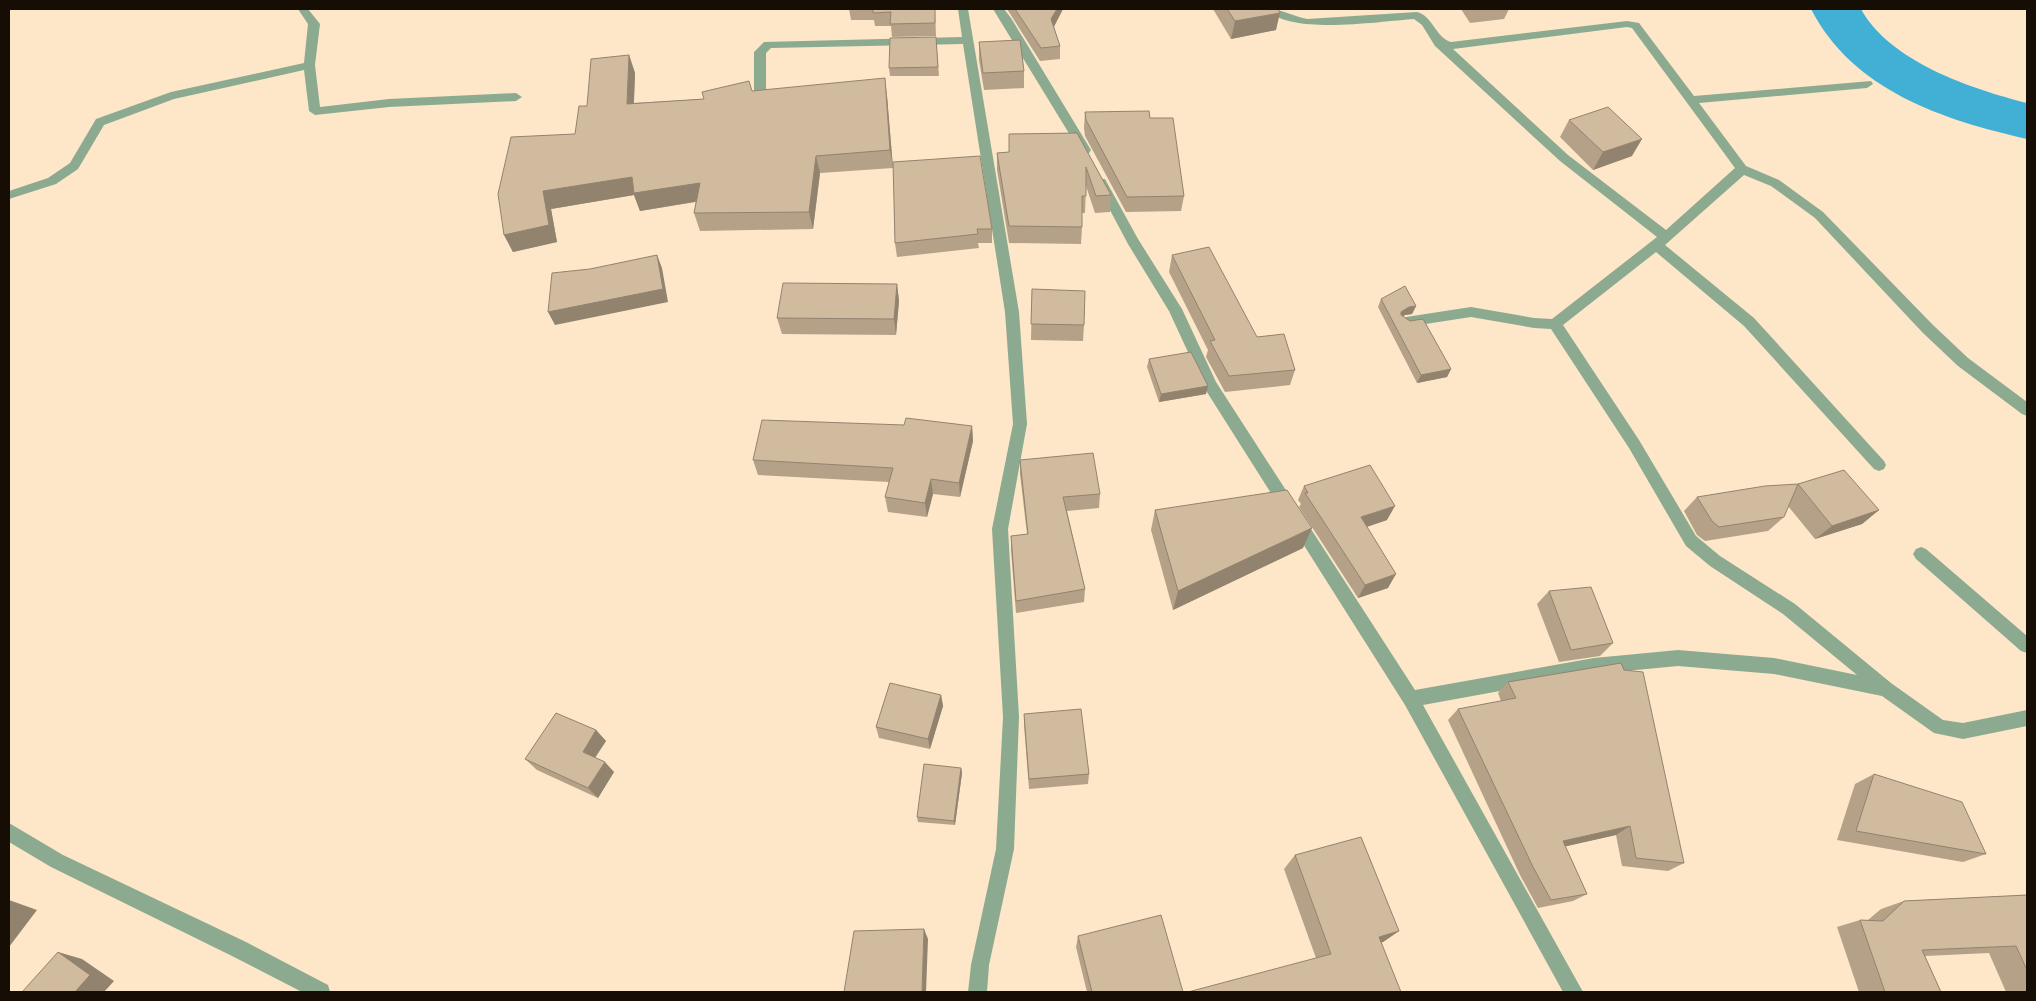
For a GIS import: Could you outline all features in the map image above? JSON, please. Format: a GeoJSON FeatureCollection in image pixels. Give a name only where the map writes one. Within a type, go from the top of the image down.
{"type":"FeatureCollection","features":[{"type":"Feature","properties":{"kind":"street"},"geometry":{"type":"LineString","coordinates":[[303,9],[314,24],[309,65],[315,111],[389,103],[516,96]]}},
{"type":"Feature","properties":{"kind":"street"},"geometry":{"type":"LineString","coordinates":[[963,9],[1012,312],[1020,424],[1000,529],[1010,717],[1005,849],[980,965],[978,992]]}},
{"type":"Feature","properties":{"kind":"street"},"geometry":{"type":"LineString","coordinates":[[998,9],[1007,20],[1067,118],[1133,241],[1175,308],[1210,385],[1411,699],[1573,992]]}},
{"type":"Feature","properties":{"kind":"street"},"geometry":{"type":"LineString","coordinates":[[1273,9],[1288,19],[1307,22],[1417,15],[1426,23],[1438,42],[1564,158],[1661,241],[1749,322],[1879,465]]}},
{"type":"Feature","properties":{"kind":"street"},"geometry":{"type":"LineString","coordinates":[[1438,42],[1450,46],[1635,25],[1742,168],[1775,183],[1819,215],[1928,329],[1963,362],[2027,410]]}},
{"type":"Feature","properties":{"kind":"street"},"geometry":{"type":"LineString","coordinates":[[760,92],[760,52],[768,46],[968,40]]}},
{"type":"Feature","properties":{"kind":"street"},"geometry":{"type":"LineString","coordinates":[[9,195],[52,181],[74,166],[100,122],[171,96],[309,65]]}},
{"type":"Feature","properties":{"kind":"street"},"geometry":{"type":"LineString","coordinates":[[1691,100],[1867,84]]}},
{"type":"Feature","properties":{"kind":"street"},"geometry":{"type":"LineString","coordinates":[[1406,322],[1470,312],[1515,322],[1555,324],[1661,241],[1742,168]]}},
{"type":"Feature","properties":{"kind":"street"},"geometry":{"type":"LineString","coordinates":[[1555,324],[1634,444],[1691,542],[1715,561],[1790,608],[1885,688],[1940,727],[1963,731],[2027,718]]}},
{"type":"Feature","properties":{"kind":"street"},"geometry":{"type":"LineString","coordinates":[[1921,554],[2027,646]]}},
{"type":"Feature","properties":{"kind":"street"},"geometry":{"type":"LineString","coordinates":[[1411,699],[1594,666],[1678,658],[1774,666],[1885,688]]}},
{"type":"Feature","properties":{"kind":"street"},"geometry":{"type":"LineString","coordinates":[[9,832],[57,861],[239,949],[321,992]]}},
{"type":"Feature","properties":{"kind":"building"},"geometry":{"type":"Polygon","coordinates":[[[873,9],[935,9],[935,23],[890,24],[891,12],[873,13],[873,9]]]}},
{"type":"Feature","properties":{"kind":"building"},"geometry":{"type":"Polygon","coordinates":[[[1015,9],[1057,9],[1051,19],[1060,46],[1041,48],[1015,9]]]}},
{"type":"Feature","properties":{"kind":"building"},"geometry":{"type":"Polygon","coordinates":[[[1227,9],[1278,9],[1280,13],[1235,21],[1227,9]]]}},
{"type":"Feature","properties":{"kind":"building"},"geometry":{"type":"Polygon","coordinates":[[[936,37],[938,67],[889,68],[890,38],[936,37]]]}},
{"type":"Feature","properties":{"kind":"building"},"geometry":{"type":"Polygon","coordinates":[[[1020,40],[1024,71],[983,73],[979,42],[1020,40]]]}},
{"type":"Feature","properties":{"kind":"building"},"geometry":{"type":"Polygon","coordinates":[[[629,55],[627,104],[704,99],[702,92],[749,81],[752,91],[885,78],[890,150],[816,156],[809,212],[694,213],[700,183],[634,193],[632,177],[543,191],[549,225],[504,235],[498,194],[511,137],[575,134],[579,106],[587,106],[591,59],[629,55]]]}},
{"type":"Feature","properties":{"kind":"building"},"geometry":{"type":"Polygon","coordinates":[[[1608,107],[1642,139],[1603,152],[1569,120],[1608,107]]]}},
{"type":"Feature","properties":{"kind":"building"},"geometry":{"type":"Polygon","coordinates":[[[1149,111],[1150,118],[1173,118],[1184,196],[1127,197],[1086,120],[1085,112],[1149,111]]]}},
{"type":"Feature","properties":{"kind":"building"},"geometry":{"type":"Polygon","coordinates":[[[1077,133],[1111,195],[1096,196],[1086,167],[1086,196],[1082,196],[1082,227],[1009,226],[997,153],[1009,152],[1009,134],[1077,133]]]}},
{"type":"Feature","properties":{"kind":"building"},"geometry":{"type":"Polygon","coordinates":[[[980,156],[992,229],[977,229],[978,234],[895,243],[893,162],[980,156]]]}},
{"type":"Feature","properties":{"kind":"building"},"geometry":{"type":"Polygon","coordinates":[[[1209,247],[1257,337],[1284,334],[1295,370],[1229,376],[1210,341],[1215,340],[1172,255],[1209,247]]]}},
{"type":"Feature","properties":{"kind":"building"},"geometry":{"type":"Polygon","coordinates":[[[657,255],[663,289],[548,312],[552,273],[590,269],[657,255]]]}},
{"type":"Feature","properties":{"kind":"building"},"geometry":{"type":"Polygon","coordinates":[[[783,283],[897,284],[894,319],[777,318],[783,283]]]}},
{"type":"Feature","properties":{"kind":"building"},"geometry":{"type":"Polygon","coordinates":[[[1405,286],[1416,306],[1409,307],[1401,312],[1401,315],[1410,321],[1423,319],[1451,369],[1421,375],[1381,299],[1405,286]]]}},
{"type":"Feature","properties":{"kind":"building"},"geometry":{"type":"Polygon","coordinates":[[[1032,289],[1085,291],[1084,325],[1031,324],[1032,289]]]}},
{"type":"Feature","properties":{"kind":"building"},"geometry":{"type":"Polygon","coordinates":[[[1191,352],[1208,386],[1161,394],[1149,359],[1191,352]]]}},
{"type":"Feature","properties":{"kind":"building"},"geometry":{"type":"Polygon","coordinates":[[[906,418],[972,426],[959,483],[931,479],[925,503],[885,497],[893,468],[753,460],[762,420],[904,425],[906,418]]]}},
{"type":"Feature","properties":{"kind":"building"},"geometry":{"type":"Polygon","coordinates":[[[1093,453],[1100,494],[1063,497],[1085,589],[1016,601],[1011,536],[1028,534],[1020,460],[1093,453]]]}},
{"type":"Feature","properties":{"kind":"building"},"geometry":{"type":"Polygon","coordinates":[[[1370,465],[1395,506],[1361,517],[1396,574],[1365,585],[1305,493],[1308,493],[1304,486],[1370,465]]]}},
{"type":"Feature","properties":{"kind":"building"},"geometry":{"type":"Polygon","coordinates":[[[1844,470],[1879,510],[1832,526],[1798,484],[1844,470]]]}},
{"type":"Feature","properties":{"kind":"building"},"geometry":{"type":"Polygon","coordinates":[[[1798,484],[1784,517],[1719,527],[1712,521],[1697,497],[1765,486],[1798,484]]]}},
{"type":"Feature","properties":{"kind":"building"},"geometry":{"type":"Polygon","coordinates":[[[1287,490],[1312,528],[1178,591],[1155,510],[1287,490]]]}},
{"type":"Feature","properties":{"kind":"building"},"geometry":{"type":"Polygon","coordinates":[[[1591,587],[1613,643],[1571,650],[1549,591],[1591,587]]]}},
{"type":"Feature","properties":{"kind":"building"},"geometry":{"type":"Polygon","coordinates":[[[1621,663],[1624,670],[1643,672],[1684,863],[1636,858],[1630,826],[1563,841],[1587,894],[1551,900],[1533,867],[1458,709],[1516,698],[1508,682],[1621,663]]]}},
{"type":"Feature","properties":{"kind":"building"},"geometry":{"type":"Polygon","coordinates":[[[890,683],[941,695],[928,739],[876,727],[890,683]]]}},
{"type":"Feature","properties":{"kind":"building"},"geometry":{"type":"Polygon","coordinates":[[[1081,709],[1089,774],[1029,779],[1024,714],[1081,709]]]}},
{"type":"Feature","properties":{"kind":"building"},"geometry":{"type":"Polygon","coordinates":[[[556,713],[596,730],[583,752],[605,762],[588,788],[525,759],[556,713]]]}},
{"type":"Feature","properties":{"kind":"building"},"geometry":{"type":"Polygon","coordinates":[[[924,764],[961,768],[954,821],[917,817],[924,764]]]}},
{"type":"Feature","properties":{"kind":"building"},"geometry":{"type":"Polygon","coordinates":[[[1874,774],[1962,802],[1986,854],[1856,831],[1874,774]]]}},
{"type":"Feature","properties":{"kind":"building"},"geometry":{"type":"Polygon","coordinates":[[[1361,837],[1399,931],[1379,937],[1401,992],[1188,992],[1331,954],[1295,855],[1361,837]]]}},
{"type":"Feature","properties":{"kind":"building"},"geometry":{"type":"Polygon","coordinates":[[[2027,895],[2027,970],[2016,946],[1922,950],[1941,992],[1885,992],[1860,920],[1883,921],[1904,901],[2027,895]]]}},
{"type":"Feature","properties":{"kind":"building"},"geometry":{"type":"Polygon","coordinates":[[[1161,915],[1183,992],[1092,992],[1078,936],[1161,915]]]}},
{"type":"Feature","properties":{"kind":"building"},"geometry":{"type":"Polygon","coordinates":[[[924,929],[922,992],[844,992],[854,931],[924,929]]]}},
{"type":"Feature","properties":{"kind":"building"},"geometry":{"type":"Polygon","coordinates":[[[58,952],[90,975],[75,992],[22,992],[58,952]]]}},
{"type":"Feature","properties":{"kind":"waterway"},"geometry":{"type":"LineString","coordinates":[[1836,9],[1852,32],[1876,56],[1915,82],[1958,101],[2027,121]]}}]}
